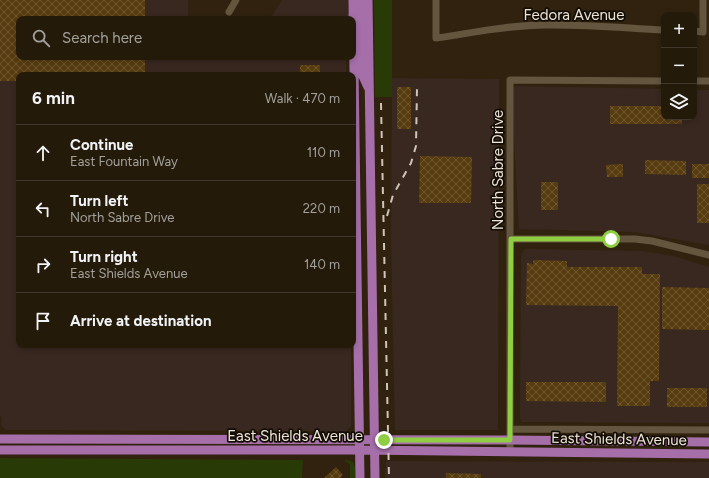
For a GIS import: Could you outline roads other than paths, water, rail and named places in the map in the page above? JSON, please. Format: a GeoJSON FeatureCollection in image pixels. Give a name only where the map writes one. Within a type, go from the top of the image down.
{"type":"FeatureCollection","features":[{"type":"Feature","properties":{"kind":"main road"},"geometry":{"type":"LineString","coordinates":[[353,0],[353,15],[360,20],[362,74],[369,90]]}},
{"type":"Feature","properties":{"kind":"main road"},"geometry":{"type":"LineString","coordinates":[[359,0],[360,10],[368,16]]}},
{"type":"Feature","properties":{"kind":"main road"},"geometry":{"type":"LineString","coordinates":[[368,0],[375,478]]}},
{"type":"Feature","properties":{"kind":"main road"},"geometry":{"type":"LineString","coordinates":[[354,60],[354,72]]}},
{"type":"Feature","properties":{"kind":"main road"},"geometry":{"type":"LineString","coordinates":[[356,197],[360,478]]}},
{"type":"Feature","properties":{"kind":"main road","name":"East Shields Avenue"},"geometry":{"type":"LineString","coordinates":[[0,439],[360,439],[709,442]]}},
{"type":"Feature","properties":{"kind":"main road"},"geometry":{"type":"LineString","coordinates":[[180,451],[206,445],[248,445],[257,440]]}},
{"type":"Feature","properties":{"kind":"main road","name":"East Shields Avenue"},"geometry":{"type":"LineString","coordinates":[[0,450],[375,450],[709,454]]}},
{"type":"Feature","properties":{"kind":"street"},"geometry":{"type":"LineString","coordinates":[[229,12],[236,0]]}},
{"type":"Feature","properties":{"kind":"street","name":"Fedora Avenue"},"geometry":{"type":"LineString","coordinates":[[436,0],[436,38],[500,29],[544,25],[586,25],[661,30]]}},
{"type":"Feature","properties":{"kind":"street"},"geometry":{"type":"LineString","coordinates":[[697,31],[703,32],[703,0]]}},
{"type":"Feature","properties":{"kind":"street","name":"North Sabre Drive"},"geometry":{"type":"LineString","coordinates":[[510,452],[510,80],[661,81]]}},
{"type":"Feature","properties":{"kind":"street"},"geometry":{"type":"LineString","coordinates":[[697,81],[709,81]]}},
{"type":"Feature","properties":{"kind":"street"},"geometry":{"type":"LineString","coordinates":[[511,239],[635,239],[652,241],[709,255]]}},
{"type":"Feature","properties":{"kind":"street","name":"East Shields Avenue"},"geometry":{"type":"LineString","coordinates":[[510,429],[709,430]]}},
{"type":"Feature","properties":{"kind":"railway"},"geometry":{"type":"LineString","coordinates":[[387,216],[393,195],[411,163],[416,146],[417,87]]}},
{"type":"Feature","properties":{"kind":"railway"},"geometry":{"type":"LineString","coordinates":[[381,103],[389,478]]}}]}
